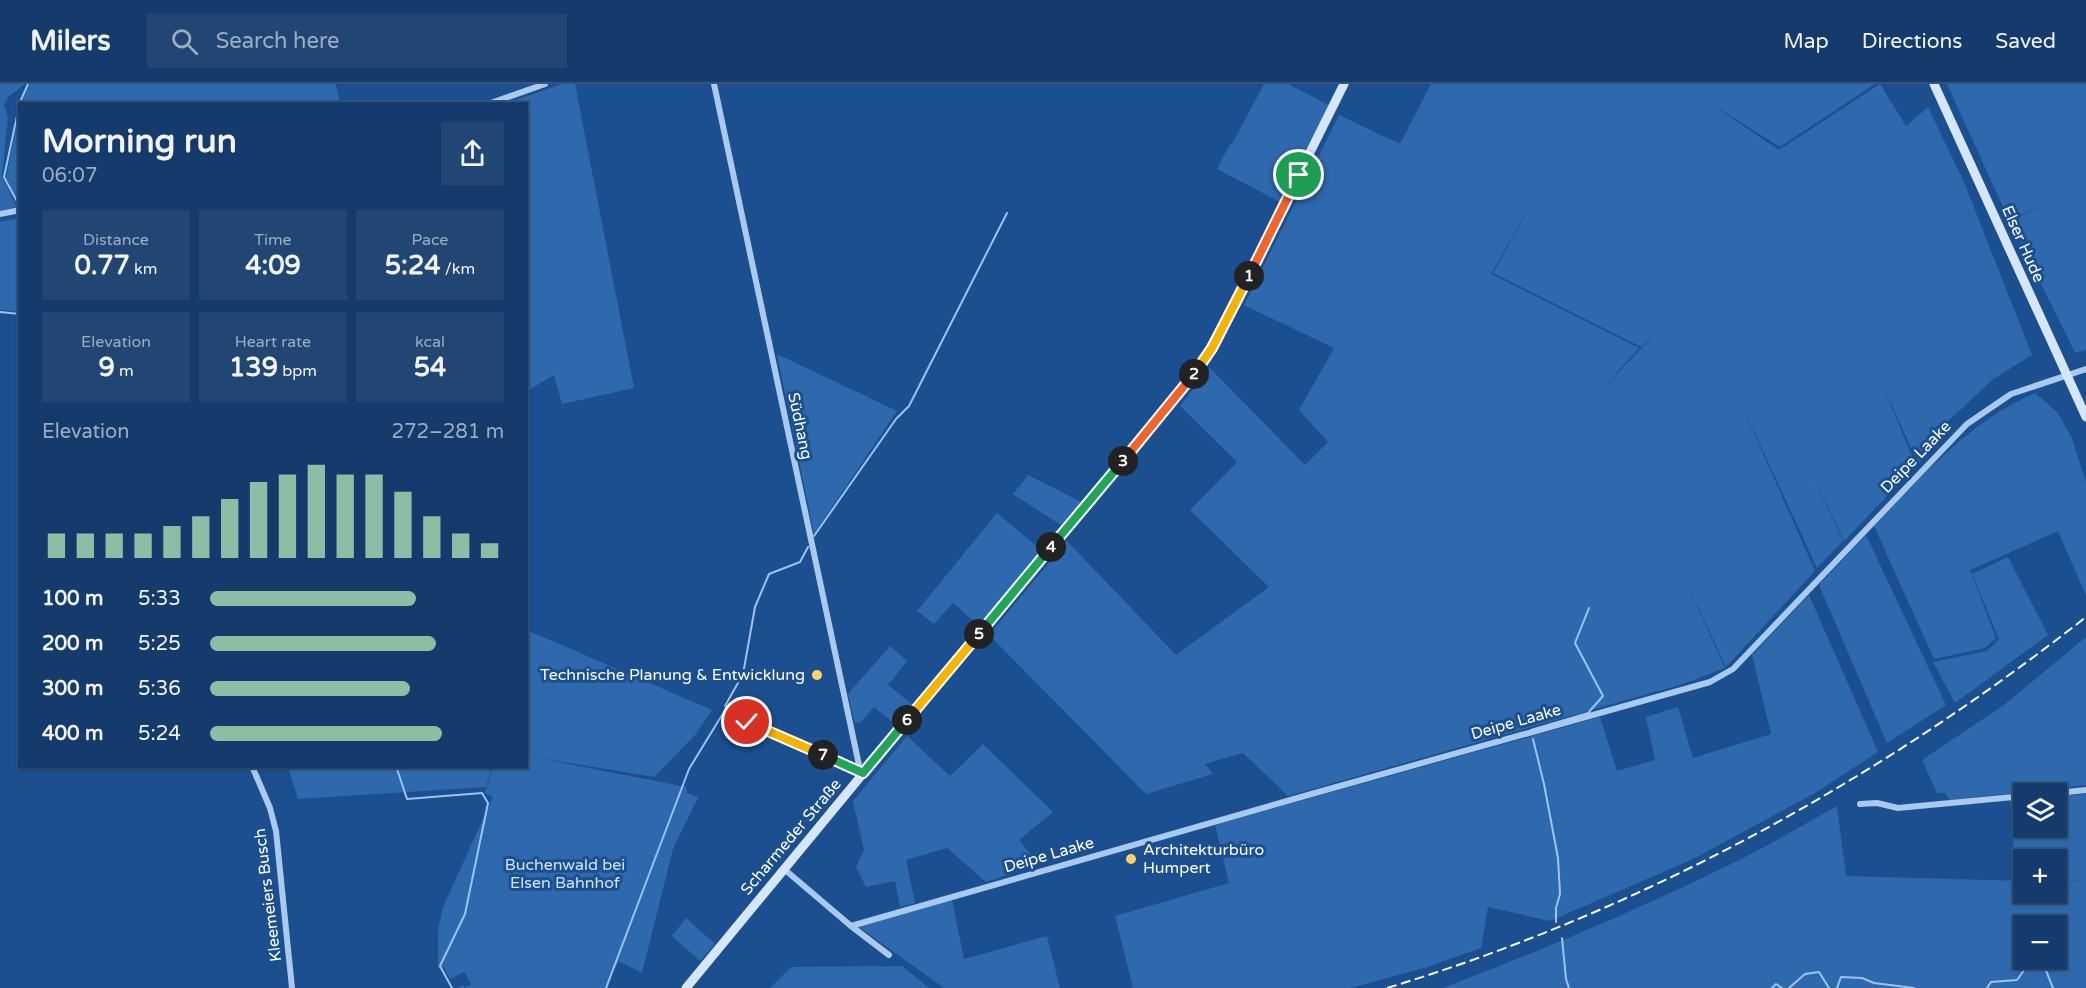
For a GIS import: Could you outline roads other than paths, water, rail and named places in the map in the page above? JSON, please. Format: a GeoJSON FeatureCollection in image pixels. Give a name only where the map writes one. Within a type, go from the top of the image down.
{"type":"FeatureCollection","features":[{"type":"Feature","properties":{"kind":"street"},"geometry":{"type":"LineString","coordinates":[[494,102],[545,84]]}},
{"type":"Feature","properties":{"kind":"street","name":"Südhang"},"geometry":{"type":"LineString","coordinates":[[714,84],[863,773]]}},
{"type":"Feature","properties":{"kind":"street","name":"Scharmeder Straße"},"geometry":{"type":"LineString","coordinates":[[686,988],[1202,363],[1240,293],[1344,84]]}},
{"type":"Feature","properties":{"kind":"street","name":"Elser Hude"},"geometry":{"type":"LineString","coordinates":[[1934,84],[2086,417]]}},
{"type":"Feature","properties":{"kind":"street"},"geometry":{"type":"LineString","coordinates":[[0,214],[18,210]]}},
{"type":"Feature","properties":{"kind":"street","name":"Deipe Laake"},"geometry":{"type":"LineString","coordinates":[[851,926],[1710,682],[1733,669],[1967,424],[2011,394],[2086,369]]}},
{"type":"Feature","properties":{"kind":"street"},"geometry":{"type":"LineString","coordinates":[[747,722],[863,773]]}},
{"type":"Feature","properties":{"kind":"street","name":"Kleemeiers Busch"},"geometry":{"type":"LineString","coordinates":[[253,768],[270,808],[276,831],[292,988]]}},
{"type":"Feature","properties":{"kind":"street"},"geometry":{"type":"LineString","coordinates":[[2067,792],[2086,790]]}},
{"type":"Feature","properties":{"kind":"street"},"geometry":{"type":"LineString","coordinates":[[1860,804],[1877,803],[1898,808],[2013,797]]}},
{"type":"Feature","properties":{"kind":"street"},"geometry":{"type":"LineString","coordinates":[[784,869],[851,926],[890,955]]}},
{"type":"Feature","properties":{"kind":"waterway"},"geometry":{"type":"LineString","coordinates":[[20,102],[28,84]]}},
{"type":"Feature","properties":{"kind":"waterway"},"geometry":{"type":"LineString","coordinates":[[18,111],[4,177],[18,203]]}},
{"type":"Feature","properties":{"kind":"waterway"},"geometry":{"type":"LineString","coordinates":[[814,536],[896,419],[909,406],[1007,213]]}},
{"type":"Feature","properties":{"kind":"waterway"},"geometry":{"type":"LineString","coordinates":[[0,312],[18,314]]}},
{"type":"Feature","properties":{"kind":"waterway"},"geometry":{"type":"LineString","coordinates":[[725,706],[743,674],[755,607],[769,574],[800,562],[808,547]]}},
{"type":"Feature","properties":{"kind":"waterway"},"geometry":{"type":"LineString","coordinates":[[1531,730],[1588,713],[1603,696],[1575,643],[1589,608]]}},
{"type":"Feature","properties":{"kind":"waterway"},"geometry":{"type":"LineString","coordinates":[[606,988],[689,769],[722,715]]}},
{"type":"Feature","properties":{"kind":"waterway"},"geometry":{"type":"LineString","coordinates":[[1533,739],[1558,858],[1560,894],[1556,908],[1556,922]]}},
{"type":"Feature","properties":{"kind":"waterway"},"geometry":{"type":"LineString","coordinates":[[397,768],[407,799],[482,793],[488,803],[465,914],[440,966],[452,988]]}},
{"type":"Feature","properties":{"kind":"waterway"},"geometry":{"type":"LineString","coordinates":[[1562,938],[1569,988]]}},
{"type":"Feature","properties":{"kind":"waterway"},"geometry":{"type":"LineString","coordinates":[[1987,988],[1991,982],[2017,980],[2025,969]]}},
{"type":"Feature","properties":{"kind":"waterway"},"geometry":{"type":"LineString","coordinates":[[2045,969],[2053,988]]}},
{"type":"Feature","properties":{"kind":"waterway"},"geometry":{"type":"LineString","coordinates":[[1789,988],[1805,974],[1819,972],[1829,988]]}},
{"type":"Feature","properties":{"kind":"waterway"},"geometry":{"type":"LineString","coordinates":[[1837,988],[1841,977],[1862,978],[1874,983],[1914,988]]}},
{"type":"Feature","properties":{"kind":"waterway"},"geometry":{"type":"LineString","coordinates":[[1772,988],[1776,984],[1782,988]]}},
{"type":"Feature","properties":{"kind":"railway"},"geometry":{"type":"LineString","coordinates":[[1387,988],[1482,957],[1574,921],[1665,880],[1754,835],[1840,786],[1924,733],[2006,677],[2086,617]]}},
{"type":"Feature","properties":{"kind":"place","name":"Technische Planung & Entwicklung"},"geometry":{"type":"Point","coordinates":[817,675]}},
{"type":"Feature","properties":{"kind":"place","name":"Architekturbüro Humpert"},"geometry":{"type":"Point","coordinates":[1131,859]}},
{"type":"Feature","properties":{"kind":"park label","name":"Buchenwald bei Elsen Bahnhof"},"geometry":{"type":"Point","coordinates":[565,874]}}]}
